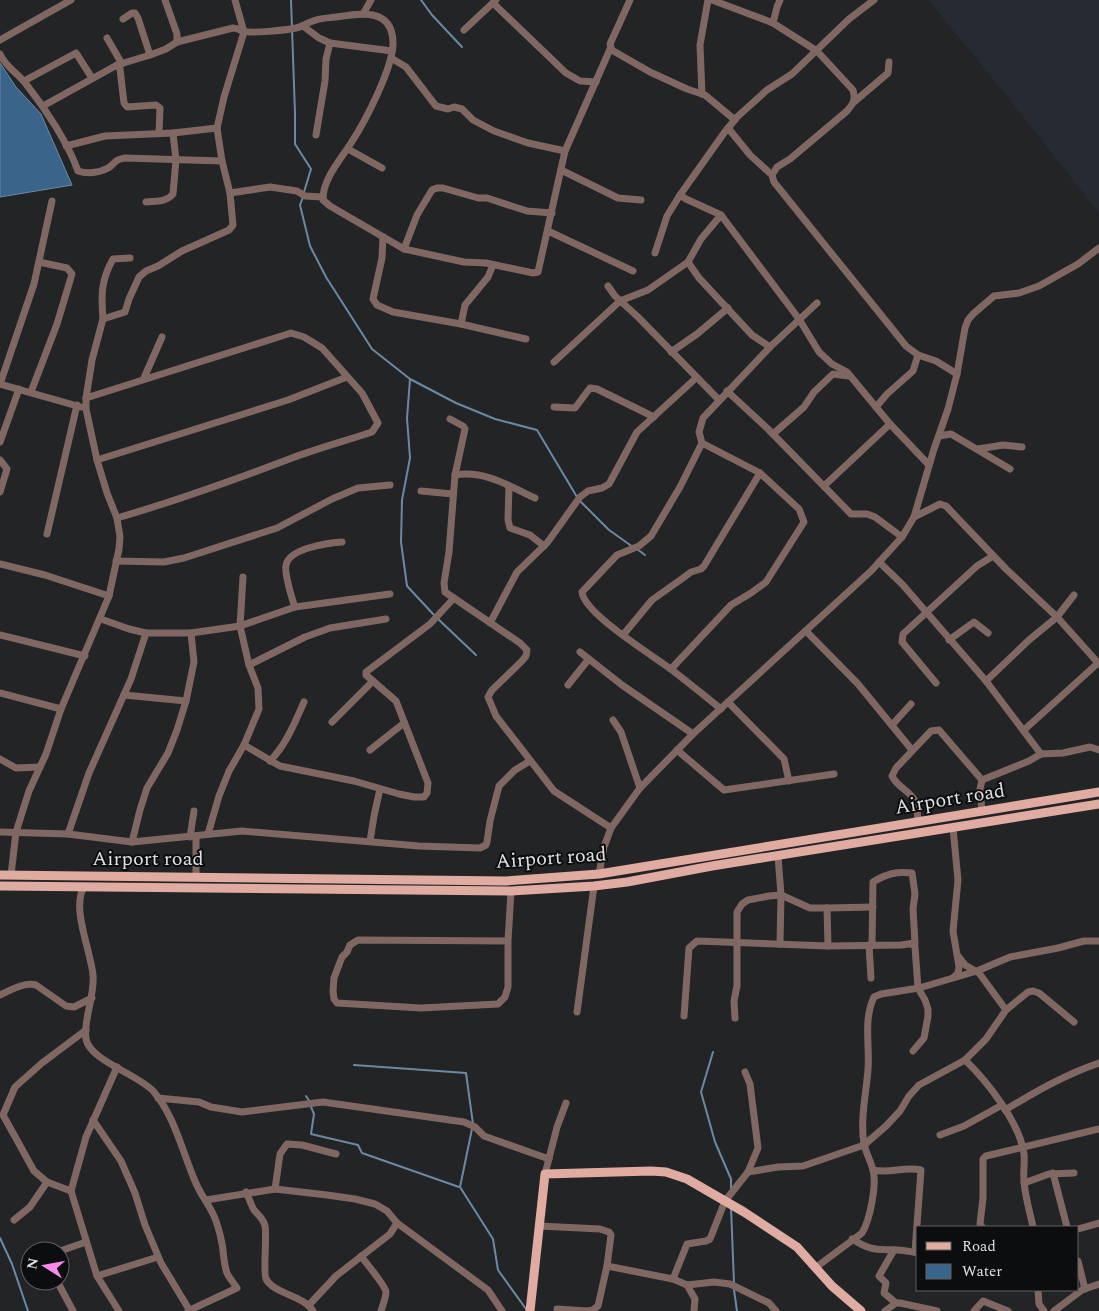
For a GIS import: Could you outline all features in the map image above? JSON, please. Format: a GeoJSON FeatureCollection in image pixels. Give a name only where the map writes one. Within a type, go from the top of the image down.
{"type":"FeatureCollection","features":[{"type":"Feature","properties":{"kind":"main road","name":"Airport road"},"geometry":{"type":"LineString","coordinates":[[0,875],[506,881],[599,874],[1099,792]]}},
{"type":"Feature","properties":{"kind":"main road","name":"Airport road"},"geometry":{"type":"LineString","coordinates":[[0,886],[511,891],[594,886],[1099,804]]}},
{"type":"Feature","properties":{"kind":"main road"},"geometry":{"type":"LineString","coordinates":[[1017,806],[1018,817]]}},
{"type":"Feature","properties":{"kind":"main road"},"geometry":{"type":"LineString","coordinates":[[711,856],[712,866]]}},
{"type":"Feature","properties":{"kind":"main road"},"geometry":{"type":"LineString","coordinates":[[329,879],[330,889]]}},
{"type":"Feature","properties":{"kind":"main road"},"geometry":{"type":"LineString","coordinates":[[530,1309],[545,1174],[651,1171],[666,1172],[688,1179],[797,1246],[832,1286],[861,1311]]}},
{"type":"Feature","properties":{"kind":"street"},"geometry":{"type":"LineString","coordinates":[[0,40],[71,0]]}},
{"type":"Feature","properties":{"kind":"street"},"geometry":{"type":"LineString","coordinates":[[166,0],[177,34],[177,42]]}},
{"type":"Feature","properties":{"kind":"street"},"geometry":{"type":"LineString","coordinates":[[103,318],[125,312],[139,277],[146,271],[182,251],[203,243],[232,228],[233,213],[230,192],[222,162],[217,128],[224,97],[244,32],[236,0]]}},
{"type":"Feature","properties":{"kind":"street"},"geometry":{"type":"LineString","coordinates":[[363,14],[371,0]]}},
{"type":"Feature","properties":{"kind":"street"},"geometry":{"type":"LineString","coordinates":[[43,106],[120,64],[166,49],[177,42],[232,28],[244,32],[274,30],[303,26],[313,21],[356,13],[376,15],[388,22],[392,31],[392,54],[380,87],[348,148],[329,178],[323,193],[323,200],[330,206],[404,249],[464,262],[536,273],[548,231],[565,152],[630,0]]}},
{"type":"Feature","properties":{"kind":"street"},"geometry":{"type":"LineString","coordinates":[[702,94],[700,51],[708,0]]}},
{"type":"Feature","properties":{"kind":"street"},"geometry":{"type":"LineString","coordinates":[[712,0],[723,2],[773,23],[818,51],[853,90],[854,102]]}},
{"type":"Feature","properties":{"kind":"street"},"geometry":{"type":"LineString","coordinates":[[773,23],[776,7],[780,0]]}},
{"type":"Feature","properties":{"kind":"street"},"geometry":{"type":"LineString","coordinates":[[655,254],[667,216],[728,128],[767,90],[792,74],[818,51],[849,19],[874,0]]}},
{"type":"Feature","properties":{"kind":"street"},"geometry":{"type":"LineString","coordinates":[[464,30],[495,1],[566,73],[580,81],[596,82]]}},
{"type":"Feature","properties":{"kind":"street"},"geometry":{"type":"LineString","coordinates":[[123,19],[135,13],[150,55]]}},
{"type":"Feature","properties":{"kind":"street"},"geometry":{"type":"LineString","coordinates":[[303,26],[319,38],[330,42],[392,54],[406,67],[436,106],[448,109],[454,107],[462,109],[473,120],[494,131],[528,143],[565,152]]}},
{"type":"Feature","properties":{"kind":"street"},"geometry":{"type":"LineString","coordinates":[[107,38],[120,64],[124,103],[127,107],[156,105],[160,108],[159,133]]}},
{"type":"Feature","properties":{"kind":"street"},"geometry":{"type":"LineString","coordinates":[[316,135],[330,42]]}},
{"type":"Feature","properties":{"kind":"street"},"geometry":{"type":"LineString","coordinates":[[610,49],[657,75],[705,95],[735,120]]}},
{"type":"Feature","properties":{"kind":"street"},"geometry":{"type":"LineString","coordinates":[[24,81],[76,53],[92,78]]}},
{"type":"Feature","properties":{"kind":"street"},"geometry":{"type":"LineString","coordinates":[[0,54],[3,61],[24,81],[43,106],[72,156],[78,171],[84,173],[100,172],[110,168],[117,159],[125,158],[222,162]]}},
{"type":"Feature","properties":{"kind":"street"},"geometry":{"type":"LineString","coordinates":[[772,175],[777,167],[798,153],[888,73],[889,62]]}},
{"type":"Feature","properties":{"kind":"street"},"geometry":{"type":"LineString","coordinates":[[66,146],[105,136],[173,133],[217,128]]}},
{"type":"Feature","properties":{"kind":"street"},"geometry":{"type":"LineString","coordinates":[[728,128],[750,156],[772,175],[774,182],[906,346],[918,355],[936,361],[957,374]]}},
{"type":"Feature","properties":{"kind":"street"},"geometry":{"type":"LineString","coordinates":[[146,202],[164,200],[171,196],[176,160],[173,133]]}},
{"type":"Feature","properties":{"kind":"street"},"geometry":{"type":"LineString","coordinates":[[348,148],[382,168]]}},
{"type":"Feature","properties":{"kind":"street"},"geometry":{"type":"LineString","coordinates":[[561,170],[618,198],[641,200]]}},
{"type":"Feature","properties":{"kind":"street"},"geometry":{"type":"LineString","coordinates":[[230,192],[270,187],[297,191],[305,196],[323,197]]}},
{"type":"Feature","properties":{"kind":"street"},"geometry":{"type":"LineString","coordinates":[[404,249],[417,215],[432,190],[436,188],[443,188],[478,198],[487,198],[527,210],[552,213]]}},
{"type":"Feature","properties":{"kind":"street"},"geometry":{"type":"LineString","coordinates":[[680,195],[721,215],[799,319],[819,352],[832,364],[847,372],[890,424],[918,451],[929,465]]}},
{"type":"Feature","properties":{"kind":"street"},"geometry":{"type":"LineString","coordinates":[[52,201],[34,284],[0,384],[86,409]]}},
{"type":"Feature","properties":{"kind":"street"},"geometry":{"type":"LineString","coordinates":[[554,362],[620,301],[648,290],[688,262],[701,239],[721,215]]}},
{"type":"Feature","properties":{"kind":"street"},"geometry":{"type":"LineString","coordinates":[[548,231],[633,271]]}},
{"type":"Feature","properties":{"kind":"street"},"geometry":{"type":"LineString","coordinates":[[383,237],[382,258],[373,299],[378,305],[393,312],[461,324],[526,339]]}},
{"type":"Feature","properties":{"kind":"street"},"geometry":{"type":"LineString","coordinates":[[599,874],[600,862],[611,828],[640,788],[693,734],[806,631],[879,562],[902,537],[914,517],[934,449],[940,436],[957,374],[968,320],[994,296],[1020,293],[1039,286],[1078,264],[1099,248]]}},
{"type":"Feature","properties":{"kind":"street"},"geometry":{"type":"LineString","coordinates":[[11,875],[16,832],[62,709],[101,619],[109,596],[116,561],[120,537],[117,518],[107,493],[98,460],[86,409],[86,398],[92,360],[103,318],[101,297],[106,272],[113,259],[130,258]]}},
{"type":"Feature","properties":{"kind":"street"},"geometry":{"type":"LineString","coordinates":[[31,392],[57,324],[72,274],[67,268],[39,262]]}},
{"type":"Feature","properties":{"kind":"street"},"geometry":{"type":"LineString","coordinates":[[688,262],[700,278],[752,335],[770,347]]}},
{"type":"Feature","properties":{"kind":"street"},"geometry":{"type":"LineString","coordinates":[[461,324],[465,305],[484,282],[493,265]]}},
{"type":"Feature","properties":{"kind":"street"},"geometry":{"type":"LineString","coordinates":[[608,286],[620,301],[719,400]]}},
{"type":"Feature","properties":{"kind":"street"},"geometry":{"type":"LineString","coordinates":[[721,709],[671,669],[623,635],[584,602],[582,592],[618,555],[639,546],[651,536],[680,487],[702,443],[699,432],[703,418],[770,347],[817,303]]}},
{"type":"Feature","properties":{"kind":"street"},"geometry":{"type":"LineString","coordinates":[[671,352],[697,334],[728,308]]}},
{"type":"Feature","properties":{"kind":"street"},"geometry":{"type":"LineString","coordinates":[[86,398],[144,378],[291,333],[304,337],[322,348],[362,393],[378,423],[372,432],[292,458],[169,503],[117,518]]}},
{"type":"Feature","properties":{"kind":"street"},"geometry":{"type":"LineString","coordinates":[[144,378],[162,337]]}},
{"type":"Feature","properties":{"kind":"street"},"geometry":{"type":"LineString","coordinates":[[876,407],[886,394],[913,371],[918,355]]}},
{"type":"Feature","properties":{"kind":"street"},"geometry":{"type":"LineString","coordinates":[[773,434],[804,407],[814,392],[833,374],[850,376]]}},
{"type":"Feature","properties":{"kind":"street"},"geometry":{"type":"LineString","coordinates":[[98,460],[288,400],[347,377]]}},
{"type":"Feature","properties":{"kind":"street"},"geometry":{"type":"LineString","coordinates":[[490,623],[517,572],[544,546],[580,496],[588,491],[602,488],[609,484],[637,432],[696,378]]}},
{"type":"Feature","properties":{"kind":"street"},"geometry":{"type":"LineString","coordinates":[[554,407],[574,408],[590,388],[597,389],[654,417]]}},
{"type":"Feature","properties":{"kind":"street"},"geometry":{"type":"LineString","coordinates":[[0,442],[19,389]]}},
{"type":"Feature","properties":{"kind":"street"},"geometry":{"type":"LineString","coordinates":[[727,391],[773,434],[851,514],[868,514],[902,537]]}},
{"type":"Feature","properties":{"kind":"street"},"geometry":{"type":"LineString","coordinates":[[47,534],[77,405]]}},
{"type":"Feature","properties":{"kind":"street"},"geometry":{"type":"LineString","coordinates":[[450,420],[464,426],[465,429],[455,475],[450,552],[444,583],[445,592],[520,643],[527,650],[522,661],[492,690],[488,697],[496,716],[554,791],[611,828]]}},
{"type":"Feature","properties":{"kind":"street"},"geometry":{"type":"LineString","coordinates":[[824,486],[890,424]]}},
{"type":"Feature","properties":{"kind":"street"},"geometry":{"type":"LineString","coordinates":[[940,436],[951,434],[1010,469]]}},
{"type":"Feature","properties":{"kind":"street"},"geometry":{"type":"LineString","coordinates":[[671,669],[731,605],[766,582],[804,522],[799,509],[760,473],[702,443]]}},
{"type":"Feature","properties":{"kind":"street"},"geometry":{"type":"LineString","coordinates":[[978,449],[1004,445],[1022,447]]}},
{"type":"Feature","properties":{"kind":"street"},"geometry":{"type":"LineString","coordinates":[[918,451],[934,449]]}},
{"type":"Feature","properties":{"kind":"street"},"geometry":{"type":"LineString","coordinates":[[0,460],[7,469],[0,492]]}},
{"type":"Feature","properties":{"kind":"street"},"geometry":{"type":"LineString","coordinates":[[455,475],[466,473],[481,474],[535,498]]}},
{"type":"Feature","properties":{"kind":"street"},"geometry":{"type":"LineString","coordinates":[[623,635],[652,600],[691,572],[704,566],[760,473]]}},
{"type":"Feature","properties":{"kind":"street"},"geometry":{"type":"LineString","coordinates":[[116,561],[164,562],[184,558],[277,528],[332,499],[358,488],[390,485]]}},
{"type":"Feature","properties":{"kind":"street"},"geometry":{"type":"LineString","coordinates":[[509,486],[508,520],[510,528],[530,535],[544,546]]}},
{"type":"Feature","properties":{"kind":"street"},"geometry":{"type":"LineString","coordinates":[[421,491],[453,494]]}},
{"type":"Feature","properties":{"kind":"street"},"geometry":{"type":"LineString","coordinates":[[914,517],[943,504],[1057,617],[1098,663],[1024,730]]}},
{"type":"Feature","properties":{"kind":"street"},"geometry":{"type":"LineString","coordinates":[[295,607],[286,566],[289,560],[312,546],[342,542]]}},
{"type":"Feature","properties":{"kind":"street"},"geometry":{"type":"LineString","coordinates":[[936,683],[902,642],[903,634],[977,566],[994,556]]}},
{"type":"Feature","properties":{"kind":"street"},"geometry":{"type":"LineString","coordinates":[[879,562],[902,584],[986,681],[1041,754]]}},
{"type":"Feature","properties":{"kind":"street"},"geometry":{"type":"LineString","coordinates":[[0,564],[45,575],[109,596]]}},
{"type":"Feature","properties":{"kind":"street"},"geometry":{"type":"LineString","coordinates":[[208,834],[229,770],[244,745],[259,709],[258,688],[249,665],[240,626],[243,578]]}},
{"type":"Feature","properties":{"kind":"street"},"geometry":{"type":"LineString","coordinates":[[101,619],[146,633],[191,633],[240,626],[295,607],[390,594]]}},
{"type":"Feature","properties":{"kind":"street"},"geometry":{"type":"LineString","coordinates":[[986,681],[1029,640],[1057,617],[1074,595]]}},
{"type":"Feature","properties":{"kind":"street"},"geometry":{"type":"LineString","coordinates":[[244,745],[270,761],[288,768],[354,780],[414,798],[424,797],[427,793],[428,783],[396,701],[373,682],[366,672],[430,624],[454,598]]}},
{"type":"Feature","properties":{"kind":"street"},"geometry":{"type":"LineString","coordinates":[[249,665],[305,637],[322,631],[386,619]]}},
{"type":"Feature","properties":{"kind":"street"},"geometry":{"type":"LineString","coordinates":[[949,640],[974,622],[988,633]]}},
{"type":"Feature","properties":{"kind":"street"},"geometry":{"type":"LineString","coordinates":[[806,631],[858,684],[912,750]]}},
{"type":"Feature","properties":{"kind":"street"},"geometry":{"type":"LineString","coordinates":[[68,834],[89,773],[131,679],[146,633]]}},
{"type":"Feature","properties":{"kind":"street"},"geometry":{"type":"LineString","coordinates":[[132,842],[147,788],[168,753],[186,701],[194,662],[191,633]]}},
{"type":"Feature","properties":{"kind":"street"},"geometry":{"type":"LineString","coordinates":[[0,635],[85,656]]}},
{"type":"Feature","properties":{"kind":"street"},"geometry":{"type":"LineString","coordinates":[[580,652],[588,660],[693,734]]}},
{"type":"Feature","properties":{"kind":"street"},"geometry":{"type":"LineString","coordinates":[[568,685],[588,660]]}},
{"type":"Feature","properties":{"kind":"street"},"geometry":{"type":"LineString","coordinates":[[332,722],[373,682]]}},
{"type":"Feature","properties":{"kind":"street"},"geometry":{"type":"LineString","coordinates":[[0,693],[62,709]]}},
{"type":"Feature","properties":{"kind":"street"},"geometry":{"type":"LineString","coordinates":[[124,695],[186,701]]}},
{"type":"Feature","properties":{"kind":"street"},"geometry":{"type":"LineString","coordinates":[[270,761],[280,750],[291,731],[304,702]]}},
{"type":"Feature","properties":{"kind":"street"},"geometry":{"type":"LineString","coordinates":[[728,702],[784,759],[789,781]]}},
{"type":"Feature","properties":{"kind":"street"},"geometry":{"type":"LineString","coordinates":[[892,726],[911,704]]}},
{"type":"Feature","properties":{"kind":"street"},"geometry":{"type":"LineString","coordinates":[[613,720],[621,732],[640,788]]}},
{"type":"Feature","properties":{"kind":"street"},"geometry":{"type":"LineString","coordinates":[[370,750],[404,723]]}},
{"type":"Feature","properties":{"kind":"street"},"geometry":{"type":"LineString","coordinates":[[918,822],[916,802],[910,794],[895,782],[892,776],[896,768],[931,731],[939,730],[982,780]]}},
{"type":"Feature","properties":{"kind":"street"},"geometry":{"type":"LineString","coordinates":[[982,780],[1029,762],[1041,754],[1063,753],[1090,747],[1099,750]]}},
{"type":"Feature","properties":{"kind":"street"},"geometry":{"type":"LineString","coordinates":[[677,750],[724,790],[834,774]]}},
{"type":"Feature","properties":{"kind":"street"},"geometry":{"type":"LineString","coordinates":[[0,759],[16,768],[40,768]]}},
{"type":"Feature","properties":{"kind":"street"},"geometry":{"type":"LineString","coordinates":[[0,832],[68,834],[132,842],[242,831],[419,846],[480,848],[487,842],[499,786],[515,770],[530,761]]}},
{"type":"Feature","properties":{"kind":"street"},"geometry":{"type":"LineString","coordinates":[[982,780],[980,789],[982,812]]}},
{"type":"Feature","properties":{"kind":"street"},"geometry":{"type":"LineString","coordinates":[[370,842],[380,789]]}},
{"type":"Feature","properties":{"kind":"street"},"geometry":{"type":"LineString","coordinates":[[194,811],[193,836],[196,877]]}},
{"type":"Feature","properties":{"kind":"street"},"geometry":{"type":"LineString","coordinates":[[953,828],[958,880],[953,918],[959,967],[958,973],[953,978]]}},
{"type":"Feature","properties":{"kind":"street"},"geometry":{"type":"LineString","coordinates":[[778,856],[781,895],[780,944]]}},
{"type":"Feature","properties":{"kind":"street"},"geometry":{"type":"LineString","coordinates":[[684,1016],[689,948],[697,941],[828,946],[871,945],[910,944],[915,943],[913,909],[915,894],[912,873],[886,874],[873,882],[873,907],[871,945],[870,978]]}},
{"type":"Feature","properties":{"kind":"street"},"geometry":{"type":"LineString","coordinates":[[577,1012],[594,886]]}},
{"type":"Feature","properties":{"kind":"street"},"geometry":{"type":"LineString","coordinates":[[84,887],[79,901],[93,977],[86,1040],[103,1060],[153,1091],[171,1119],[196,1183],[215,1218],[222,1240],[224,1261],[228,1274],[237,1288],[189,1311],[158,1257],[121,1160],[93,1120]]}},
{"type":"Feature","properties":{"kind":"street"},"geometry":{"type":"LineString","coordinates":[[508,941],[358,940],[350,945],[342,957],[334,978],[332,991],[334,999],[337,1002],[421,1008],[498,1004],[505,996],[508,986],[511,891]]}},
{"type":"Feature","properties":{"kind":"street"},"geometry":{"type":"LineString","coordinates":[[735,1018],[737,912],[742,904],[755,899],[781,895],[810,908],[873,907]]}},
{"type":"Feature","properties":{"kind":"street"},"geometry":{"type":"LineString","coordinates":[[828,908],[828,946]]}},
{"type":"Feature","properties":{"kind":"street"},"geometry":{"type":"LineString","coordinates":[[815,1268],[862,1232],[866,1226],[874,1183],[873,1170],[864,1144],[864,1104],[869,1069],[868,1027],[871,1004],[874,997],[918,988],[953,978],[1010,958],[1084,941],[1099,941]]}},
{"type":"Feature","properties":{"kind":"street"},"geometry":{"type":"LineString","coordinates":[[910,944],[913,944],[914,947],[918,988],[928,1009],[924,1038],[913,1051]]}},
{"type":"Feature","properties":{"kind":"street"},"geometry":{"type":"LineString","coordinates":[[956,954],[965,965],[977,971],[1006,1010]]}},
{"type":"Feature","properties":{"kind":"street"},"geometry":{"type":"LineString","coordinates":[[0,995],[30,984],[36,985],[66,1006],[74,1007],[92,998]]}},
{"type":"Feature","properties":{"kind":"street"},"geometry":{"type":"LineString","coordinates":[[748,1172],[778,1167],[803,1166],[864,1144],[886,1126],[900,1111],[909,1096],[919,1085],[965,1060],[986,1039],[1006,1010],[1028,992],[1039,993],[1074,1022]]}},
{"type":"Feature","properties":{"kind":"street"},"geometry":{"type":"LineString","coordinates":[[71,1191],[47,1182],[34,1170],[1,1117],[15,1087],[86,1030]]}},
{"type":"Feature","properties":{"kind":"street"},"geometry":{"type":"LineString","coordinates":[[965,1060],[982,1076],[1004,1108],[1020,1138],[1024,1154],[1024,1183],[1033,1226]]}},
{"type":"Feature","properties":{"kind":"street"},"geometry":{"type":"LineString","coordinates":[[940,1135],[1004,1108],[1087,1067],[1099,1063]]}},
{"type":"Feature","properties":{"kind":"street"},"geometry":{"type":"LineString","coordinates":[[117,1067],[86,1137],[71,1191],[97,1276],[119,1311]]}},
{"type":"Feature","properties":{"kind":"street"},"geometry":{"type":"LineString","coordinates":[[673,1279],[687,1244],[710,1239],[725,1201],[755,1160],[758,1148],[750,1084],[745,1072]]}},
{"type":"Feature","properties":{"kind":"street"},"geometry":{"type":"LineString","coordinates":[[158,1098],[199,1102],[242,1112],[323,1102],[464,1122],[475,1127],[484,1136],[549,1159]]}},
{"type":"Feature","properties":{"kind":"street"},"geometry":{"type":"LineString","coordinates":[[0,1099],[6,1105]]}},
{"type":"Feature","properties":{"kind":"street"},"geometry":{"type":"LineString","coordinates":[[545,1174],[557,1127],[566,1103]]}},
{"type":"Feature","properties":{"kind":"street"},"geometry":{"type":"LineString","coordinates":[[981,1226],[982,1158],[1099,1129]]}},
{"type":"Feature","properties":{"kind":"street"},"geometry":{"type":"LineString","coordinates":[[275,1189],[280,1154],[287,1144],[336,1154]]}},
{"type":"Feature","properties":{"kind":"street"},"geometry":{"type":"LineString","coordinates":[[873,1170],[880,1172],[908,1169],[921,1170],[918,1226]]}},
{"type":"Feature","properties":{"kind":"street"},"geometry":{"type":"LineString","coordinates":[[1024,1183],[1053,1173],[1074,1173]]}},
{"type":"Feature","properties":{"kind":"street"},"geometry":{"type":"LineString","coordinates":[[1053,1173],[1067,1226]]}},
{"type":"Feature","properties":{"kind":"street"},"geometry":{"type":"LineString","coordinates":[[14,1220],[30,1207],[47,1182]]}},
{"type":"Feature","properties":{"kind":"street"},"geometry":{"type":"LineString","coordinates":[[206,1200],[246,1192],[275,1189],[356,1199],[375,1204],[387,1211],[397,1223],[488,1290],[502,1311]]}},
{"type":"Feature","properties":{"kind":"street"},"geometry":{"type":"LineString","coordinates":[[246,1192],[265,1226],[264,1276],[266,1280],[272,1286],[311,1308],[336,1276],[390,1234],[397,1223]]}},
{"type":"Feature","properties":{"kind":"street"},"geometry":{"type":"LineString","coordinates":[[1079,1229],[1099,1223]]}},
{"type":"Feature","properties":{"kind":"street"},"geometry":{"type":"LineString","coordinates":[[539,1226],[600,1230],[609,1232],[611,1235],[598,1308],[587,1311],[556,1309]]}},
{"type":"Feature","properties":{"kind":"street"},"geometry":{"type":"LineString","coordinates":[[852,1240],[873,1250],[916,1252]]}},
{"type":"Feature","properties":{"kind":"street"},"geometry":{"type":"LineString","coordinates":[[70,1248],[86,1242]]}},
{"type":"Feature","properties":{"kind":"street"},"geometry":{"type":"LineString","coordinates":[[894,1250],[879,1276],[886,1284],[884,1293],[896,1303],[937,1311]]}},
{"type":"Feature","properties":{"kind":"street"},"geometry":{"type":"LineString","coordinates":[[361,1256],[370,1270],[383,1284],[386,1291],[382,1311]]}},
{"type":"Feature","properties":{"kind":"street"},"geometry":{"type":"LineString","coordinates":[[97,1276],[158,1257]]}},
{"type":"Feature","properties":{"kind":"street"},"geometry":{"type":"LineString","coordinates":[[1079,1265],[1085,1289]]}},
{"type":"Feature","properties":{"kind":"street"},"geometry":{"type":"LineString","coordinates":[[607,1266],[673,1279],[688,1285],[714,1282],[730,1284],[769,1302],[776,1311]]}},
{"type":"Feature","properties":{"kind":"street"},"geometry":{"type":"LineString","coordinates":[[1054,1311],[1085,1289],[1099,1284]]}},
{"type":"Feature","properties":{"kind":"street"},"geometry":{"type":"LineString","coordinates":[[688,1285],[695,1299],[694,1311]]}},
{"type":"Feature","properties":{"kind":"street"},"geometry":{"type":"LineString","coordinates":[[62,1291],[73,1311]]}},
{"type":"Feature","properties":{"kind":"street"},"geometry":{"type":"LineString","coordinates":[[1038,1291],[1039,1304],[1044,1311]]}},
{"type":"Feature","properties":{"kind":"street"},"geometry":{"type":"LineString","coordinates":[[974,1311],[983,1301],[1008,1311]]}},
{"type":"Feature","properties":{"kind":"street"},"geometry":{"type":"LineString","coordinates":[[885,1311],[896,1303]]}},
{"type":"Feature","properties":{"kind":"shaded area"},"geometry":{"type":"Polygon","coordinates":[[[928,0],[1099,0],[1099,213],[993,79],[928,0]]]}},
{"type":"Feature","properties":{"kind":"water"},"geometry":{"type":"Polygon","coordinates":[[[0,63],[16,87],[41,114],[72,185],[0,197],[0,63]]]}},
{"type":"Feature","properties":{"kind":"waterway"},"geometry":{"type":"LineString","coordinates":[[291,0],[295,144],[311,169],[304,192]]}},
{"type":"Feature","properties":{"kind":"waterway"},"geometry":{"type":"LineString","coordinates":[[421,0],[432,15],[462,47]]}},
{"type":"Feature","properties":{"kind":"waterway"},"geometry":{"type":"LineString","coordinates":[[303,197],[300,205],[310,246],[326,277],[372,349],[410,379],[456,403],[495,419],[537,430],[577,497]]}},
{"type":"Feature","properties":{"kind":"waterway"},"geometry":{"type":"LineString","coordinates":[[410,379],[407,418],[410,458],[402,500],[401,542],[407,586],[434,615]]}},
{"type":"Feature","properties":{"kind":"waterway"},"geometry":{"type":"LineString","coordinates":[[580,501],[609,530],[633,547]]}},
{"type":"Feature","properties":{"kind":"waterway"},"geometry":{"type":"LineString","coordinates":[[637,549],[645,555]]}},
{"type":"Feature","properties":{"kind":"waterway"},"geometry":{"type":"LineString","coordinates":[[438,619],[476,655]]}},
{"type":"Feature","properties":{"kind":"waterway"},"geometry":{"type":"LineString","coordinates":[[713,1052],[701,1092],[715,1142],[731,1179],[731,1190]]}},
{"type":"Feature","properties":{"kind":"waterway"},"geometry":{"type":"LineString","coordinates":[[354,1065],[466,1073],[473,1124]]}},
{"type":"Feature","properties":{"kind":"waterway"},"geometry":{"type":"LineString","coordinates":[[306,1096],[310,1102]]}},
{"type":"Feature","properties":{"kind":"waterway"},"geometry":{"type":"LineString","coordinates":[[311,1107],[314,1114],[311,1134],[358,1145],[362,1153],[459,1187]]}},
{"type":"Feature","properties":{"kind":"waterway"},"geometry":{"type":"LineString","coordinates":[[472,1129],[460,1187],[493,1239],[498,1270],[526,1309]]}},
{"type":"Feature","properties":{"kind":"waterway"},"geometry":{"type":"LineString","coordinates":[[731,1207],[734,1283]]}},
{"type":"Feature","properties":{"kind":"waterway"},"geometry":{"type":"LineString","coordinates":[[0,1238],[12,1264],[28,1311]]}},
{"type":"Feature","properties":{"kind":"waterway"},"geometry":{"type":"LineString","coordinates":[[734,1290],[737,1311]]}}]}
